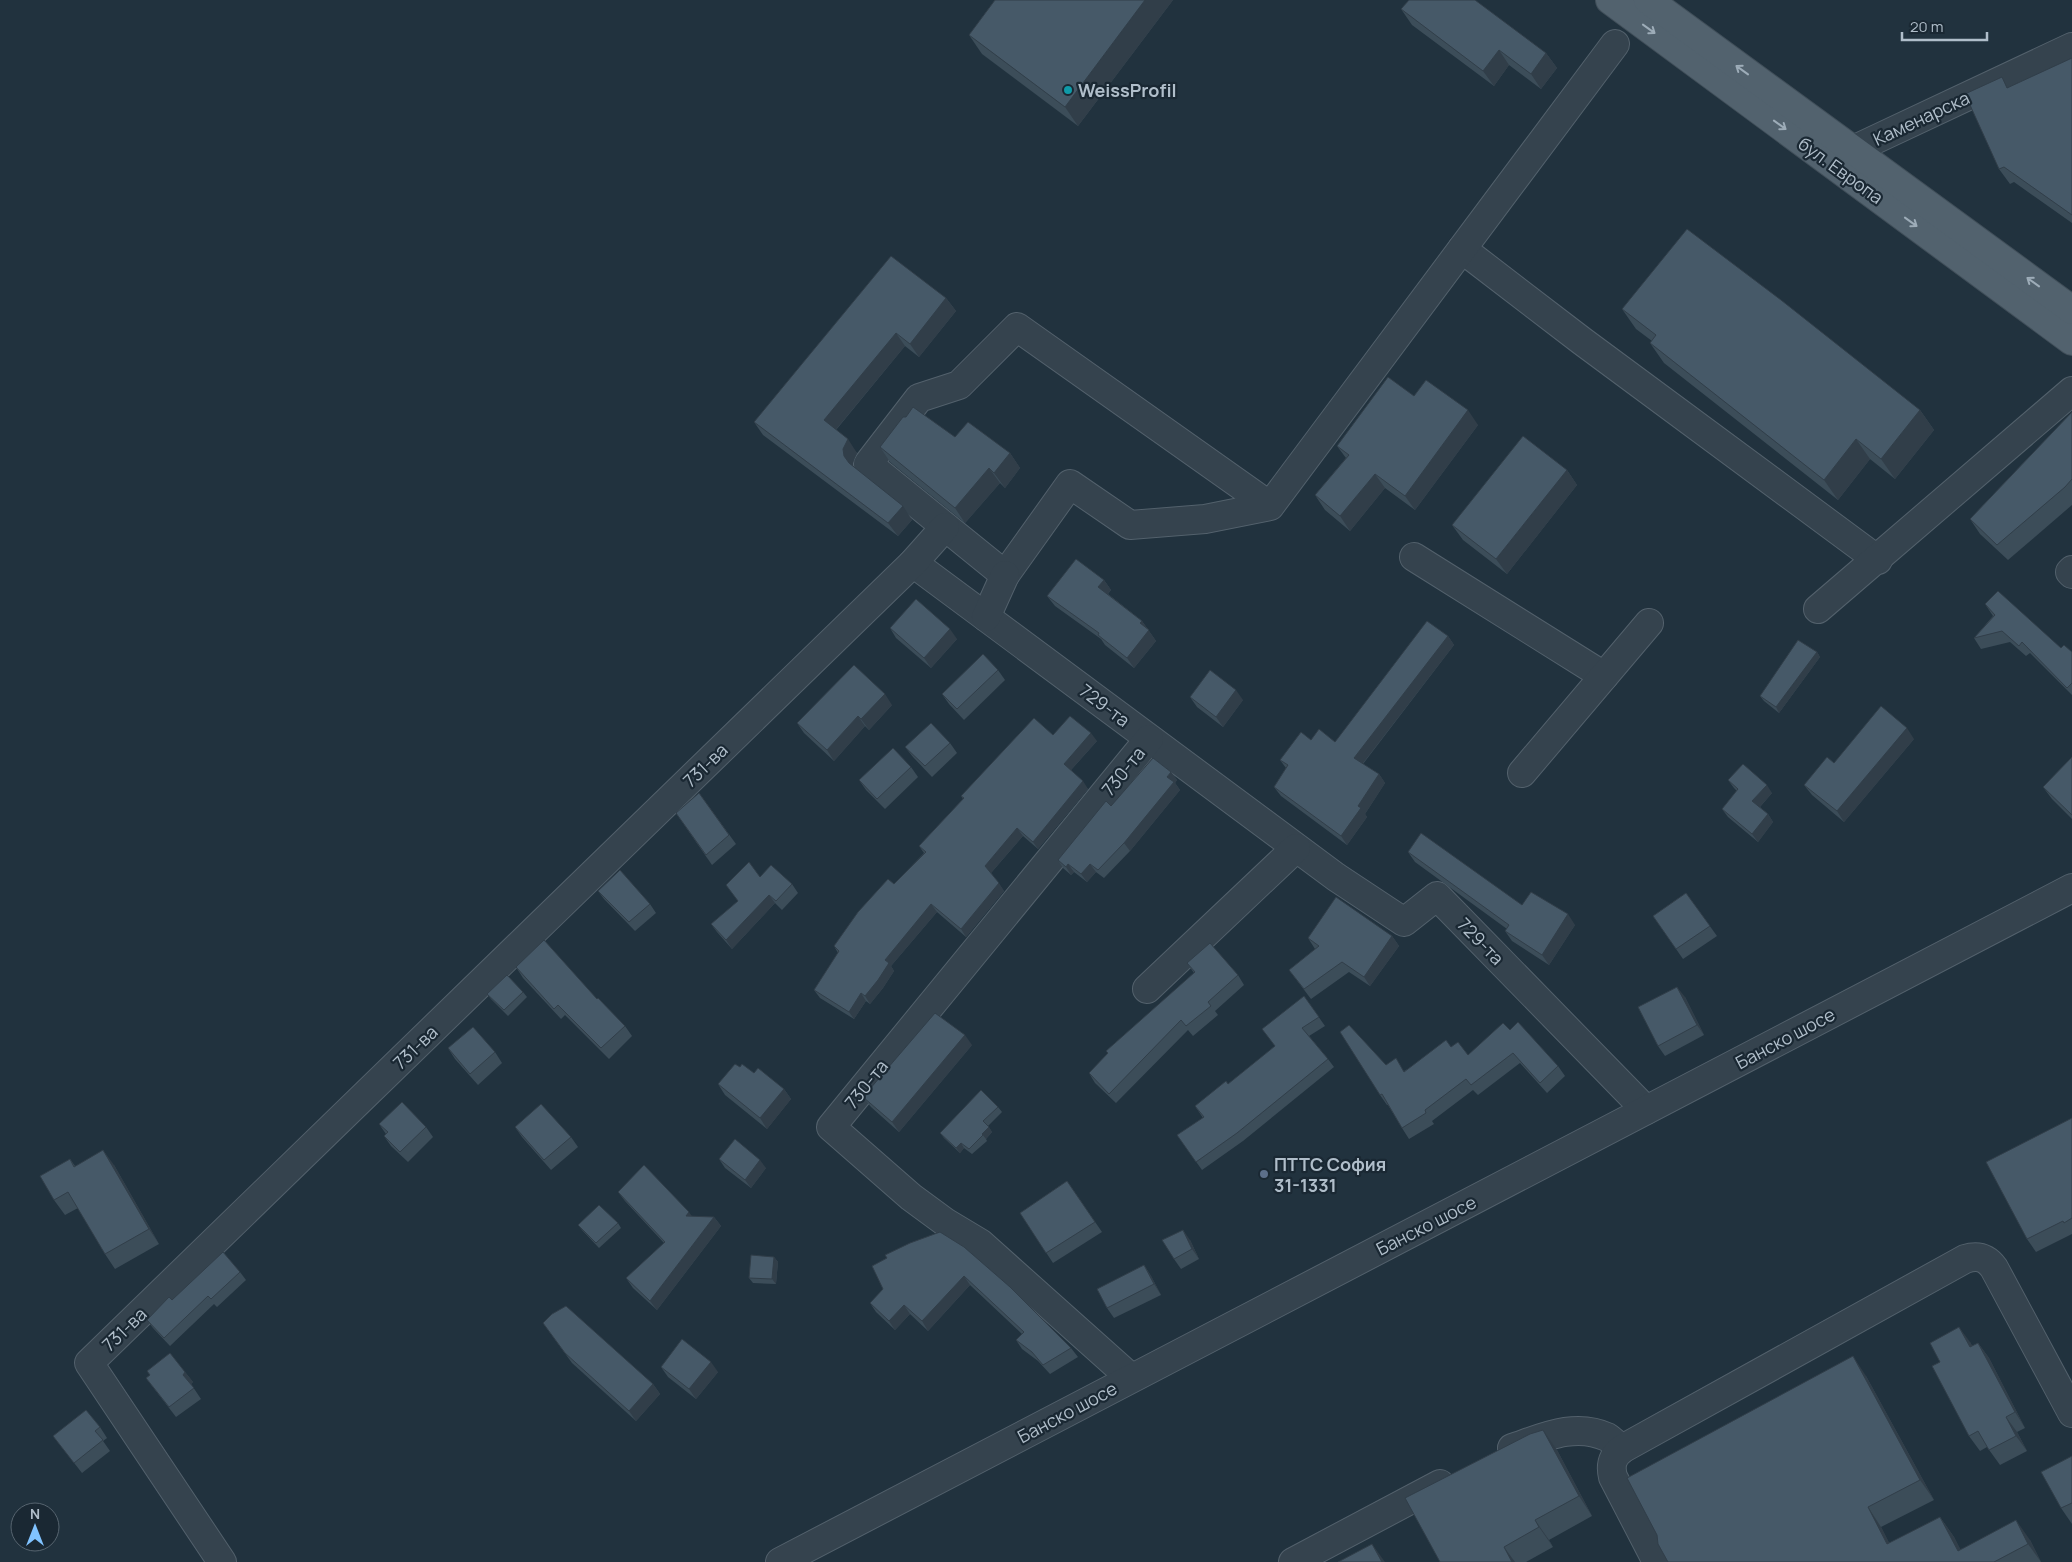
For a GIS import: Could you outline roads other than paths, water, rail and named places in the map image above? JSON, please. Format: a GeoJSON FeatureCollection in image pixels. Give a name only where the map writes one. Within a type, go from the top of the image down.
{"type":"FeatureCollection","features":[{"type":"Feature","properties":{"kind":"main road","name":"бул. Европа"},"geometry":{"type":"LineString","coordinates":[[1610,0],[2072,341]]}},
{"type":"Feature","properties":{"kind":"main road","name":"бул. Европа"},"geometry":{"type":"LineString","coordinates":[[1648,0],[2072,310]]}},
{"type":"Feature","properties":{"kind":"street"},"geometry":{"type":"LineString","coordinates":[[986,617],[1005,575],[1070,484],[1130,525],[1205,519],[1270,506],[1615,44]]}},
{"type":"Feature","properties":{"kind":"street","name":"Каменарска"},"geometry":{"type":"LineString","coordinates":[[1852,151],[2072,47]]}},
{"type":"Feature","properties":{"kind":"street"},"geometry":{"type":"LineString","coordinates":[[1462,249],[1590,347],[1878,560]]}},
{"type":"Feature","properties":{"kind":"street"},"geometry":{"type":"LineString","coordinates":[[1005,575],[868,464],[919,398],[959,385],[1017,327],[1270,506]]}},
{"type":"Feature","properties":{"kind":"street"},"geometry":{"type":"LineString","coordinates":[[1818,609],[2070,395]]}},
{"type":"Feature","properties":{"kind":"street"},"geometry":{"type":"LineString","coordinates":[[913,564],[945,527]]}},
{"type":"Feature","properties":{"kind":"street"},"geometry":{"type":"LineString","coordinates":[[1414,557],[1604,676]]}},
{"type":"Feature","properties":{"kind":"street","name":"729-та"},"geometry":{"type":"LineString","coordinates":[[913,564],[1296,848],[1404,922],[1437,896],[1646,1110]]}},
{"type":"Feature","properties":{"kind":"street","name":"731-ва"},"geometry":{"type":"LineString","coordinates":[[222,1562],[88,1363],[913,564]]}},
{"type":"Feature","properties":{"kind":"street"},"geometry":{"type":"LineString","coordinates":[[1522,773],[1649,623]]}},
{"type":"Feature","properties":{"kind":"street","name":"730-та"},"geometry":{"type":"LineString","coordinates":[[1131,1378],[980,1243],[945,1222],[911,1198],[831,1127],[1149,739]]}},
{"type":"Feature","properties":{"kind":"street"},"geometry":{"type":"LineString","coordinates":[[1147,989],[1296,848]]}},
{"type":"Feature","properties":{"kind":"street","name":"Банско шосе"},"geometry":{"type":"LineString","coordinates":[[780,1562],[2072,888]]}},
{"type":"Feature","properties":{"kind":"street"},"geometry":{"type":"LineString","coordinates":[[1657,1562],[1613,1477],[1612,1462],[1622,1449],[1973,1256],[1982,1257],[1989,1261],[1994,1268],[2072,1413]]}},
{"type":"Feature","properties":{"kind":"street"},"geometry":{"type":"LineString","coordinates":[[1492,1456],[1564,1431],[1586,1432],[1607,1437],[1622,1449]]}},
{"type":"Feature","properties":{"kind":"street"},"geometry":{"type":"LineString","coordinates":[[1293,1562],[1458,1475]]}},
{"type":"Feature","properties":{"kind":"place","name":"WeissProfil"},"geometry":{"type":"Point","coordinates":[1068,90]}},
{"type":"Feature","properties":{"kind":"place","name":"ПТТС София 31-1331"},"geometry":{"type":"Point","coordinates":[1264,1174]}}]}
